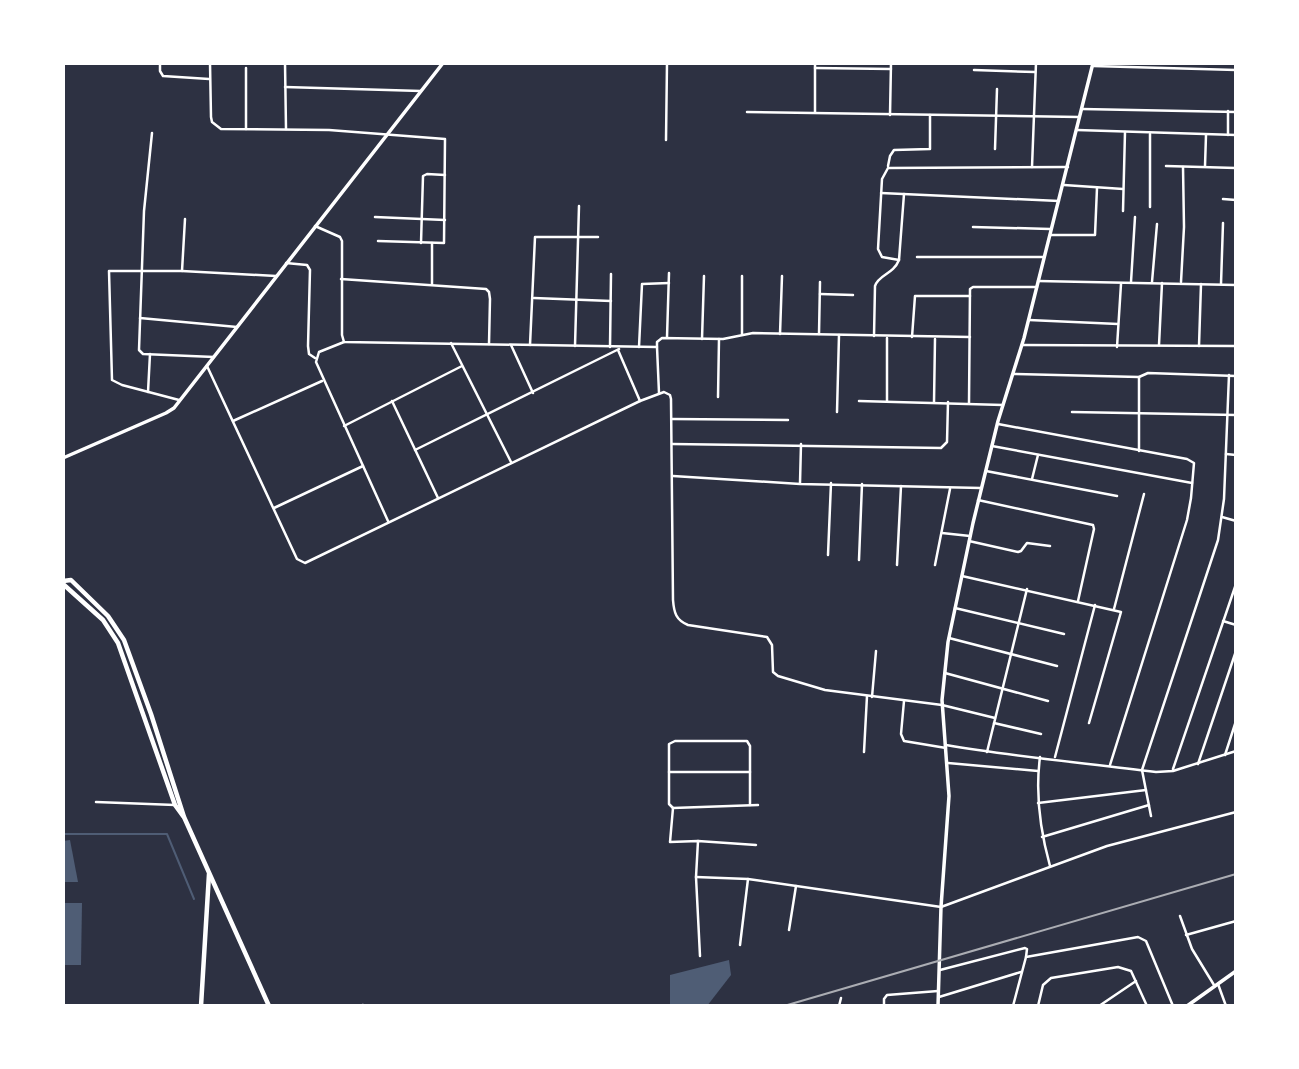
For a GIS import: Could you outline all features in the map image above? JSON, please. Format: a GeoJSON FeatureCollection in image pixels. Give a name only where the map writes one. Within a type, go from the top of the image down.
{"type":"FeatureCollection","features":[{"type":"Feature","properties":{"kind":"main road"},"geometry":{"type":"LineString","coordinates":[[184,817],[175,805],[122,654],[103,620],[63,583],[71,580],[108,616],[124,640],[184,817],[269,1006]]}},
{"type":"Feature","properties":{"kind":"main road"},"geometry":{"type":"LineString","coordinates":[[103,620],[108,616]]}},
{"type":"Feature","properties":{"kind":"main road"},"geometry":{"type":"LineString","coordinates":[[201,1006],[209,873]]}},
{"type":"Feature","properties":{"kind":"street"},"geometry":{"type":"LineString","coordinates":[[160,63],[163,76],[210,79]]}},
{"type":"Feature","properties":{"kind":"street"},"geometry":{"type":"LineString","coordinates":[[210,63],[212,122],[221,129],[286,129],[445,139],[444,243],[378,241]]}},
{"type":"Feature","properties":{"kind":"street"},"geometry":{"type":"LineString","coordinates":[[285,63],[286,129]]}},
{"type":"Feature","properties":{"kind":"street"},"geometry":{"type":"LineString","coordinates":[[63,458],[166,413],[180,400],[443,63]]}},
{"type":"Feature","properties":{"kind":"street"},"geometry":{"type":"LineString","coordinates":[[666,140],[667,63]]}},
{"type":"Feature","properties":{"kind":"street"},"geometry":{"type":"LineString","coordinates":[[890,115],[891,63]]}},
{"type":"Feature","properties":{"kind":"street"},"geometry":{"type":"LineString","coordinates":[[1032,167],[1036,63]]}},
{"type":"Feature","properties":{"kind":"street"},"geometry":{"type":"LineString","coordinates":[[938,1006],[941,907],[949,796],[942,705],[949,638],[978,500],[1029,320],[1093,64],[1236,70]]}},
{"type":"Feature","properties":{"kind":"street"},"geometry":{"type":"LineString","coordinates":[[814,113],[815,65],[891,69]]}},
{"type":"Feature","properties":{"kind":"street"},"geometry":{"type":"LineString","coordinates":[[246,68],[246,130]]}},
{"type":"Feature","properties":{"kind":"street"},"geometry":{"type":"LineString","coordinates":[[974,70],[1035,72]]}},
{"type":"Feature","properties":{"kind":"street"},"geometry":{"type":"LineString","coordinates":[[285,87],[421,92]]}},
{"type":"Feature","properties":{"kind":"street"},"geometry":{"type":"LineString","coordinates":[[995,149],[997,89]]}},
{"type":"Feature","properties":{"kind":"street"},"geometry":{"type":"LineString","coordinates":[[1082,109],[1236,111]]}},
{"type":"Feature","properties":{"kind":"street"},"geometry":{"type":"LineString","coordinates":[[1228,111],[1228,135]]}},
{"type":"Feature","properties":{"kind":"street"},"geometry":{"type":"LineString","coordinates":[[747,112],[1080,117]]}},
{"type":"Feature","properties":{"kind":"street"},"geometry":{"type":"LineString","coordinates":[[899,260],[882,257],[878,249],[882,179],[894,150],[930,149],[930,115]]}},
{"type":"Feature","properties":{"kind":"street"},"geometry":{"type":"LineString","coordinates":[[1077,130],[1236,135]]}},
{"type":"Feature","properties":{"kind":"street"},"geometry":{"type":"LineString","coordinates":[[1123,211],[1125,132]]}},
{"type":"Feature","properties":{"kind":"street"},"geometry":{"type":"LineString","coordinates":[[152,133],[141,270],[139,350],[143,354],[214,357]]}},
{"type":"Feature","properties":{"kind":"street"},"geometry":{"type":"LineString","coordinates":[[1150,133],[1150,207]]}},
{"type":"Feature","properties":{"kind":"street"},"geometry":{"type":"LineString","coordinates":[[1205,167],[1206,135]]}},
{"type":"Feature","properties":{"kind":"street"},"geometry":{"type":"LineString","coordinates":[[1166,166],[1236,168]]}},
{"type":"Feature","properties":{"kind":"street"},"geometry":{"type":"LineString","coordinates":[[888,168],[1068,167]]}},
{"type":"Feature","properties":{"kind":"street"},"geometry":{"type":"LineString","coordinates":[[1181,283],[1183,167]]}},
{"type":"Feature","properties":{"kind":"street"},"geometry":{"type":"LineString","coordinates":[[421,243],[423,176],[445,176]]}},
{"type":"Feature","properties":{"kind":"street"},"geometry":{"type":"LineString","coordinates":[[1062,185],[1123,189]]}},
{"type":"Feature","properties":{"kind":"street"},"geometry":{"type":"LineString","coordinates":[[1051,235],[1095,235],[1097,187]]}},
{"type":"Feature","properties":{"kind":"street"},"geometry":{"type":"LineString","coordinates":[[881,193],[1059,201]]}},
{"type":"Feature","properties":{"kind":"street"},"geometry":{"type":"LineString","coordinates":[[873,336],[875,286],[877,281],[895,268],[899,260],[904,194]]}},
{"type":"Feature","properties":{"kind":"street"},"geometry":{"type":"LineString","coordinates":[[1223,199],[1236,200]]}},
{"type":"Feature","properties":{"kind":"street"},"geometry":{"type":"LineString","coordinates":[[575,346],[579,206]]}},
{"type":"Feature","properties":{"kind":"street"},"geometry":{"type":"LineString","coordinates":[[375,217],[445,220]]}},
{"type":"Feature","properties":{"kind":"street"},"geometry":{"type":"LineString","coordinates":[[1131,282],[1135,217]]}},
{"type":"Feature","properties":{"kind":"street"},"geometry":{"type":"LineString","coordinates":[[182,271],[185,219]]}},
{"type":"Feature","properties":{"kind":"street"},"geometry":{"type":"LineString","coordinates":[[1221,285],[1223,223]]}},
{"type":"Feature","properties":{"kind":"street"},"geometry":{"type":"LineString","coordinates":[[1152,282],[1157,224]]}},
{"type":"Feature","properties":{"kind":"street"},"geometry":{"type":"LineString","coordinates":[[315,226],[340,237],[342,241],[344,342]]}},
{"type":"Feature","properties":{"kind":"street"},"geometry":{"type":"LineString","coordinates":[[973,227],[1052,229]]}},
{"type":"Feature","properties":{"kind":"street"},"geometry":{"type":"LineString","coordinates":[[530,345],[535,237],[598,237]]}},
{"type":"Feature","properties":{"kind":"street"},"geometry":{"type":"LineString","coordinates":[[432,243],[432,284]]}},
{"type":"Feature","properties":{"kind":"street"},"geometry":{"type":"LineString","coordinates":[[917,257],[1044,257]]}},
{"type":"Feature","properties":{"kind":"street"},"geometry":{"type":"LineString","coordinates":[[286,262],[307,265],[310,270],[309,354],[315,358],[388,523]]}},
{"type":"Feature","properties":{"kind":"street"},"geometry":{"type":"LineString","coordinates":[[180,400],[112,380],[108,276],[113,270],[141,270],[276,276]]}},
{"type":"Feature","properties":{"kind":"street"},"geometry":{"type":"LineString","coordinates":[[667,337],[669,273]]}},
{"type":"Feature","properties":{"kind":"street"},"geometry":{"type":"LineString","coordinates":[[610,347],[611,274]]}},
{"type":"Feature","properties":{"kind":"street"},"geometry":{"type":"LineString","coordinates":[[702,338],[704,276]]}},
{"type":"Feature","properties":{"kind":"street"},"geometry":{"type":"LineString","coordinates":[[742,276],[742,334]]}},
{"type":"Feature","properties":{"kind":"street"},"geometry":{"type":"LineString","coordinates":[[780,334],[782,276]]}},
{"type":"Feature","properties":{"kind":"street"},"geometry":{"type":"LineString","coordinates":[[341,279],[480,287],[489,292],[489,344]]}},
{"type":"Feature","properties":{"kind":"street"},"geometry":{"type":"LineString","coordinates":[[819,334],[820,282]]}},
{"type":"Feature","properties":{"kind":"street"},"geometry":{"type":"LineString","coordinates":[[1117,347],[1121,282]]}},
{"type":"Feature","properties":{"kind":"street"},"geometry":{"type":"LineString","coordinates":[[969,403],[970,289],[973,287],[1121,282],[1236,285]]}},
{"type":"Feature","properties":{"kind":"street"},"geometry":{"type":"LineString","coordinates":[[639,347],[642,284],[669,283]]}},
{"type":"Feature","properties":{"kind":"street"},"geometry":{"type":"LineString","coordinates":[[1160,345],[1162,283]]}},
{"type":"Feature","properties":{"kind":"street"},"geometry":{"type":"LineString","coordinates":[[1199,346],[1201,284]]}},
{"type":"Feature","properties":{"kind":"street"},"geometry":{"type":"LineString","coordinates":[[820,294],[853,295]]}},
{"type":"Feature","properties":{"kind":"street"},"geometry":{"type":"LineString","coordinates":[[912,337],[915,296],[970,296]]}},
{"type":"Feature","properties":{"kind":"street"},"geometry":{"type":"LineString","coordinates":[[532,298],[611,302]]}},
{"type":"Feature","properties":{"kind":"street"},"geometry":{"type":"LineString","coordinates":[[139,318],[237,327]]}},
{"type":"Feature","properties":{"kind":"street"},"geometry":{"type":"LineString","coordinates":[[1029,320],[1118,324]]}},
{"type":"Feature","properties":{"kind":"street"},"geometry":{"type":"LineString","coordinates":[[659,393],[657,347],[659,339],[667,337],[719,339],[742,334],[819,334],[970,337]]}},
{"type":"Feature","properties":{"kind":"street"},"geometry":{"type":"LineString","coordinates":[[837,412],[839,335]]}},
{"type":"Feature","properties":{"kind":"street"},"geometry":{"type":"LineString","coordinates":[[887,337],[887,401]]}},
{"type":"Feature","properties":{"kind":"street"},"geometry":{"type":"LineString","coordinates":[[934,402],[935,337]]}},
{"type":"Feature","properties":{"kind":"street"},"geometry":{"type":"LineString","coordinates":[[718,397],[719,339]]}},
{"type":"Feature","properties":{"kind":"street"},"geometry":{"type":"LineString","coordinates":[[315,358],[316,354],[324,349],[344,342],[620,349],[657,347]]}},
{"type":"Feature","properties":{"kind":"street"},"geometry":{"type":"LineString","coordinates":[[451,343],[512,463]]}},
{"type":"Feature","properties":{"kind":"street"},"geometry":{"type":"LineString","coordinates":[[511,345],[533,393]]}},
{"type":"Feature","properties":{"kind":"street"},"geometry":{"type":"LineString","coordinates":[[1022,345],[1236,346]]}},
{"type":"Feature","properties":{"kind":"street"},"geometry":{"type":"LineString","coordinates":[[415,450],[620,349]]}},
{"type":"Feature","properties":{"kind":"street"},"geometry":{"type":"LineString","coordinates":[[620,349],[640,401]]}},
{"type":"Feature","properties":{"kind":"street"},"geometry":{"type":"LineString","coordinates":[[148,392],[150,354]]}},
{"type":"Feature","properties":{"kind":"street"},"geometry":{"type":"LineString","coordinates":[[207,366],[297,559],[304,563],[640,401],[659,393],[670,395],[673,600],[674,613],[680,621],[688,625],[767,637],[772,645],[775,674],[825,690],[942,705],[1041,734]]}},
{"type":"Feature","properties":{"kind":"street"},"geometry":{"type":"LineString","coordinates":[[344,426],[462,366]]}},
{"type":"Feature","properties":{"kind":"street"},"geometry":{"type":"LineString","coordinates":[[1013,374],[1139,377],[1148,373],[1236,376]]}},
{"type":"Feature","properties":{"kind":"street"},"geometry":{"type":"LineString","coordinates":[[1151,816],[1142,771],[1210,571],[1222,517],[1229,375]]}},
{"type":"Feature","properties":{"kind":"street"},"geometry":{"type":"LineString","coordinates":[[1139,377],[1139,451]]}},
{"type":"Feature","properties":{"kind":"street"},"geometry":{"type":"LineString","coordinates":[[233,421],[323,380]]}},
{"type":"Feature","properties":{"kind":"street"},"geometry":{"type":"LineString","coordinates":[[392,401],[438,498]]}},
{"type":"Feature","properties":{"kind":"street"},"geometry":{"type":"LineString","coordinates":[[859,401],[1003,405]]}},
{"type":"Feature","properties":{"kind":"street"},"geometry":{"type":"LineString","coordinates":[[672,444],[944,447],[947,442],[948,402]]}},
{"type":"Feature","properties":{"kind":"street"},"geometry":{"type":"LineString","coordinates":[[1072,412],[1236,415]]}},
{"type":"Feature","properties":{"kind":"street"},"geometry":{"type":"LineString","coordinates":[[672,419],[788,420]]}},
{"type":"Feature","properties":{"kind":"street"},"geometry":{"type":"LineString","coordinates":[[998,424],[1189,459],[1194,463],[1187,520],[1110,765]]}},
{"type":"Feature","properties":{"kind":"street"},"geometry":{"type":"LineString","coordinates":[[800,484],[801,444]]}},
{"type":"Feature","properties":{"kind":"street"},"geometry":{"type":"LineString","coordinates":[[992,446],[1193,484]]}},
{"type":"Feature","properties":{"kind":"street"},"geometry":{"type":"LineString","coordinates":[[1226,454],[1236,455]]}},
{"type":"Feature","properties":{"kind":"street"},"geometry":{"type":"LineString","coordinates":[[1032,480],[1038,455]]}},
{"type":"Feature","properties":{"kind":"street"},"geometry":{"type":"LineString","coordinates":[[274,509],[363,467]]}},
{"type":"Feature","properties":{"kind":"street"},"geometry":{"type":"LineString","coordinates":[[986,471],[1117,496]]}},
{"type":"Feature","properties":{"kind":"street"},"geometry":{"type":"LineString","coordinates":[[673,476],[800,484],[982,488]]}},
{"type":"Feature","properties":{"kind":"street"},"geometry":{"type":"LineString","coordinates":[[828,555],[831,483]]}},
{"type":"Feature","properties":{"kind":"street"},"geometry":{"type":"LineString","coordinates":[[859,560],[862,484]]}},
{"type":"Feature","properties":{"kind":"street"},"geometry":{"type":"LineString","coordinates":[[897,565],[901,486]]}},
{"type":"Feature","properties":{"kind":"street"},"geometry":{"type":"LineString","coordinates":[[935,565],[950,488]]}},
{"type":"Feature","properties":{"kind":"street"},"geometry":{"type":"LineString","coordinates":[[1114,609],[1143,494]]}},
{"type":"Feature","properties":{"kind":"street"},"geometry":{"type":"LineString","coordinates":[[978,500],[1093,525],[1078,601]]}},
{"type":"Feature","properties":{"kind":"street"},"geometry":{"type":"LineString","coordinates":[[1222,517],[1236,521]]}},
{"type":"Feature","properties":{"kind":"street"},"geometry":{"type":"LineString","coordinates":[[941,533],[1018,552],[1027,543],[1049,546]]}},
{"type":"Feature","properties":{"kind":"street"},"geometry":{"type":"LineString","coordinates":[[962,576],[1119,610],[1122,615],[1089,723]]}},
{"type":"Feature","properties":{"kind":"street"},"geometry":{"type":"LineString","coordinates":[[1173,771],[1236,586]]}},
{"type":"Feature","properties":{"kind":"street"},"geometry":{"type":"LineString","coordinates":[[987,753],[1027,589]]}},
{"type":"Feature","properties":{"kind":"street"},"geometry":{"type":"LineString","coordinates":[[1054,759],[1095,604]]}},
{"type":"Feature","properties":{"kind":"street"},"geometry":{"type":"LineString","coordinates":[[955,608],[1064,635]]}},
{"type":"Feature","properties":{"kind":"street"},"geometry":{"type":"LineString","coordinates":[[1223,621],[1236,625]]}},
{"type":"Feature","properties":{"kind":"street"},"geometry":{"type":"LineString","coordinates":[[949,638],[1057,666]]}},
{"type":"Feature","properties":{"kind":"street"},"geometry":{"type":"LineString","coordinates":[[864,752],[876,651]]}},
{"type":"Feature","properties":{"kind":"street"},"geometry":{"type":"LineString","coordinates":[[1198,764],[1236,651]]}},
{"type":"Feature","properties":{"kind":"street"},"geometry":{"type":"LineString","coordinates":[[945,673],[1048,701]]}},
{"type":"Feature","properties":{"kind":"street"},"geometry":{"type":"LineString","coordinates":[[904,701],[901,734],[904,741],[1156,772],[1173,771],[1236,751]]}},
{"type":"Feature","properties":{"kind":"street"},"geometry":{"type":"LineString","coordinates":[[1225,755],[1236,721]]}},
{"type":"Feature","properties":{"kind":"street"},"geometry":{"type":"LineString","coordinates":[[750,806],[749,744],[743,741],[672,741],[669,744],[669,804],[673,808],[670,842],[756,845]]}},
{"type":"Feature","properties":{"kind":"street"},"geometry":{"type":"LineString","coordinates":[[1040,757],[1038,803],[1042,837],[1050,866]]}},
{"type":"Feature","properties":{"kind":"street"},"geometry":{"type":"LineString","coordinates":[[948,763],[1038,771]]}},
{"type":"Feature","properties":{"kind":"street"},"geometry":{"type":"LineString","coordinates":[[669,772],[750,772]]}},
{"type":"Feature","properties":{"kind":"street"},"geometry":{"type":"LineString","coordinates":[[1038,803],[1146,790]]}},
{"type":"Feature","properties":{"kind":"street"},"geometry":{"type":"LineString","coordinates":[[96,802],[175,805]]}},
{"type":"Feature","properties":{"kind":"street"},"geometry":{"type":"LineString","coordinates":[[673,808],[758,805]]}},
{"type":"Feature","properties":{"kind":"street"},"geometry":{"type":"LineString","coordinates":[[1042,837],[1149,805]]}},
{"type":"Feature","properties":{"kind":"street"},"geometry":{"type":"LineString","coordinates":[[696,877],[748,879],[941,907],[1107,846],[1236,812]]}},
{"type":"Feature","properties":{"kind":"street"},"geometry":{"type":"LineString","coordinates":[[698,841],[696,877],[699,956]]}},
{"type":"Feature","properties":{"kind":"street"},"geometry":{"type":"LineString","coordinates":[[740,945],[748,879]]}},
{"type":"Feature","properties":{"kind":"street"},"geometry":{"type":"LineString","coordinates":[[789,930],[796,886]]}},
{"type":"Feature","properties":{"kind":"street"},"geometry":{"type":"LineString","coordinates":[[1180,916],[1192,948],[1217,985],[1226,1006]]}},
{"type":"Feature","properties":{"kind":"street"},"geometry":{"type":"LineString","coordinates":[[1186,935],[1236,921]]}},
{"type":"Feature","properties":{"kind":"street"},"geometry":{"type":"LineString","coordinates":[[1026,957],[1142,937],[1173,1006]]}},
{"type":"Feature","properties":{"kind":"street"},"geometry":{"type":"LineString","coordinates":[[940,970],[1027,948],[1013,1006]]}},
{"type":"Feature","properties":{"kind":"street"},"geometry":{"type":"LineString","coordinates":[[1038,1006],[1043,985],[1051,978],[1118,967],[1131,971],[1147,1006]]}},
{"type":"Feature","properties":{"kind":"street"},"geometry":{"type":"LineString","coordinates":[[1187,1006],[1236,971]]}},
{"type":"Feature","properties":{"kind":"street"},"geometry":{"type":"LineString","coordinates":[[939,998],[1021,972]]}},
{"type":"Feature","properties":{"kind":"street"},"geometry":{"type":"LineString","coordinates":[[1099,1006],[1136,981]]}},
{"type":"Feature","properties":{"kind":"street"},"geometry":{"type":"LineString","coordinates":[[884,1006],[887,995],[939,990]]}},
{"type":"Feature","properties":{"kind":"street"},"geometry":{"type":"LineString","coordinates":[[839,1006],[841,998]]}},
{"type":"Feature","properties":{"kind":"water"},"geometry":{"type":"Polygon","coordinates":[[[70,840],[78,882],[63,882],[63,841],[70,840]]]}},
{"type":"Feature","properties":{"kind":"water"},"geometry":{"type":"Polygon","coordinates":[[[63,903],[82,903],[81,965],[63,965],[63,903]]]}},
{"type":"Feature","properties":{"kind":"water"},"geometry":{"type":"Polygon","coordinates":[[[729,960],[731,975],[707,1006],[670,1006],[670,975],[729,960]]]}},
{"type":"Feature","properties":{"kind":"waterway"},"geometry":{"type":"LineString","coordinates":[[63,834],[167,834],[194,899]]}},
{"type":"Feature","properties":{"kind":"railway"},"geometry":{"type":"LineString","coordinates":[[784,1006],[1236,874]]}}]}
